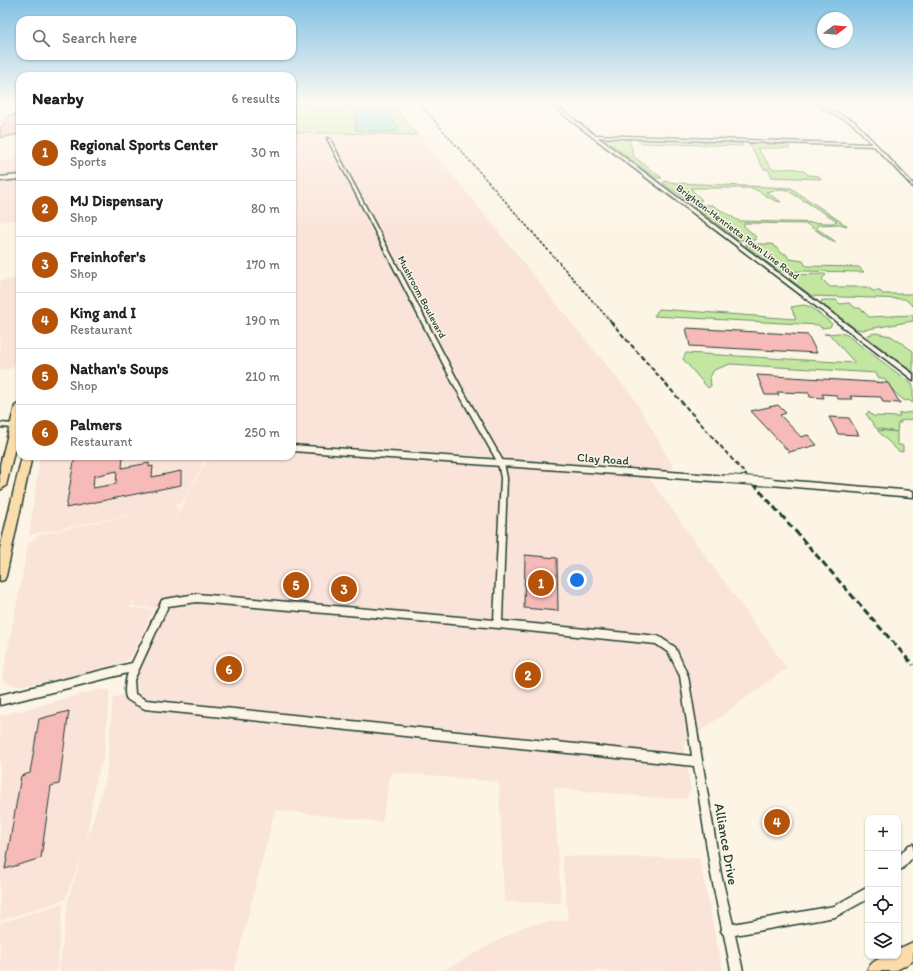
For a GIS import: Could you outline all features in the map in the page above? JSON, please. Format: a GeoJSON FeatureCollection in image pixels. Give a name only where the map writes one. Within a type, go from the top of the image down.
{"type":"FeatureCollection","features":[{"type":"Feature","properties":{"kind":"main road"},"geometry":{"type":"LineString","coordinates":[[0,486],[16,430]]}},
{"type":"Feature","properties":{"kind":"main road"},"geometry":{"type":"LineString","coordinates":[[0,576],[26,460]]}},
{"type":"Feature","properties":{"kind":"main road"},"geometry":{"type":"LineString","coordinates":[[876,971],[913,951]]}},
{"type":"Feature","properties":{"kind":"street","name":"Mushroom Boulevard"},"geometry":{"type":"LineString","coordinates":[[333,148],[457,385],[501,463]]}},
{"type":"Feature","properties":{"kind":"street","name":"Brighton-Henrietta Town Line Road"},"geometry":{"type":"LineString","coordinates":[[610,148],[913,378]]}},
{"type":"Feature","properties":{"kind":"street"},"geometry":{"type":"LineString","coordinates":[[877,148],[913,186]]}},
{"type":"Feature","properties":{"kind":"street"},"geometry":{"type":"LineString","coordinates":[[0,179],[16,177]]}},
{"type":"Feature","properties":{"kind":"street"},"geometry":{"type":"LineString","coordinates":[[0,425],[16,426]]}},
{"type":"Feature","properties":{"kind":"street","name":"Clay Road"},"geometry":{"type":"LineString","coordinates":[[296,448],[771,482],[913,494]]}},
{"type":"Feature","properties":{"kind":"street"},"geometry":{"type":"LineString","coordinates":[[498,624],[504,478],[501,463]]}},
{"type":"Feature","properties":{"kind":"street","name":"Alliance Drive"},"geometry":{"type":"LineString","coordinates":[[135,666],[165,603],[197,598],[498,624],[658,640],[672,650],[684,676],[727,931],[737,971]]}},
{"type":"Feature","properties":{"kind":"street"},"geometry":{"type":"LineString","coordinates":[[0,700],[135,666]]}},
{"type":"Feature","properties":{"kind":"street"},"geometry":{"type":"LineString","coordinates":[[135,666],[130,680],[130,696],[144,704],[698,762]]}},
{"type":"Feature","properties":{"kind":"street"},"geometry":{"type":"LineString","coordinates":[[901,862],[913,849]]}},
{"type":"Feature","properties":{"kind":"street"},"geometry":{"type":"LineString","coordinates":[[727,931],[835,911],[865,894]]}},
{"type":"Feature","properties":{"kind":"shaded area"},"geometry":{"type":"Polygon","coordinates":[[[296,148],[431,148],[634,398],[674,468],[666,470],[296,443],[296,148]]]}},
{"type":"Feature","properties":{"kind":"shaded area"},"geometry":{"type":"Polygon","coordinates":[[[16,159],[16,174],[0,176],[0,161],[16,159]]]}},
{"type":"Feature","properties":{"kind":"shaded area"},"geometry":{"type":"Polygon","coordinates":[[[16,180],[16,220],[0,222],[0,182],[16,180]]]}},
{"type":"Feature","properties":{"kind":"shaded area"},"geometry":{"type":"Polygon","coordinates":[[[16,279],[16,359],[13,368],[0,371],[0,281],[16,279]]]}},
{"type":"Feature","properties":{"kind":"shaded area"},"geometry":{"type":"Polygon","coordinates":[[[296,451],[649,478],[787,668],[683,744],[691,791],[686,798],[677,799],[648,797],[554,788],[561,903],[504,902],[499,782],[391,772],[382,822],[275,810],[234,971],[59,971],[68,900],[82,855],[65,899],[0,921],[0,716],[98,690],[110,690],[104,756],[95,784],[86,842],[106,778],[113,698],[123,695],[123,684],[135,654],[157,608],[133,606],[135,596],[130,608],[154,609],[133,654],[125,662],[62,679],[18,686],[7,683],[2,680],[28,544],[39,535],[164,508],[29,535],[39,460],[205,460],[186,497],[180,504],[172,506],[176,506],[179,510],[168,532],[207,460],[296,460],[296,451]]]}},
{"type":"Feature","properties":{"kind":"shaded area"},"geometry":{"type":"Polygon","coordinates":[[[562,856],[699,858],[723,971],[443,971],[527,925],[568,920],[562,856]]]}},
{"type":"Feature","properties":{"kind":"shaded area"},"geometry":{"type":"Polygon","coordinates":[[[63,903],[57,971],[0,971],[0,923],[63,903]]]}},
{"type":"Feature","properties":{"kind":"green space"},"geometry":{"type":"Polygon","coordinates":[[[616,148],[632,148],[634,157],[662,178],[656,178],[616,148]]]}},
{"type":"Feature","properties":{"kind":"green space"},"geometry":{"type":"Polygon","coordinates":[[[752,148],[757,148],[772,169],[801,170],[808,175],[819,176],[821,179],[772,177],[768,169],[764,169],[752,148]]]}},
{"type":"Feature","properties":{"kind":"green space"},"geometry":{"type":"Polygon","coordinates":[[[665,181],[676,183],[791,188],[847,226],[840,224],[818,225],[816,228],[836,242],[833,242],[807,224],[744,223],[744,226],[756,237],[756,240],[739,240],[694,207],[695,205],[712,205],[739,221],[833,223],[837,221],[787,190],[781,189],[766,192],[781,202],[773,200],[751,188],[692,188],[692,190],[702,200],[691,203],[663,183],[665,181]]]}},
{"type":"Feature","properties":{"kind":"green space"},"geometry":{"type":"Polygon","coordinates":[[[772,244],[782,253],[786,254],[789,259],[803,261],[806,266],[859,267],[864,272],[779,271],[745,245],[772,244]]]}},
{"type":"Feature","properties":{"kind":"green space"},"geometry":{"type":"Polygon","coordinates":[[[792,275],[826,275],[822,279],[830,287],[867,287],[873,291],[880,291],[883,294],[913,294],[913,306],[905,299],[812,296],[789,279],[792,275]]]}},
{"type":"Feature","properties":{"kind":"green space"},"geometry":{"type":"Polygon","coordinates":[[[836,300],[840,304],[849,303],[856,308],[860,308],[869,317],[913,315],[913,321],[863,330],[856,329],[822,304],[821,301],[836,300]]]}},
{"type":"Feature","properties":{"kind":"green space"},"geometry":{"type":"Polygon","coordinates":[[[804,305],[811,307],[832,324],[830,327],[821,328],[819,325],[654,316],[659,309],[796,319],[791,307],[804,305]]]}},
{"type":"Feature","properties":{"kind":"green space"},"geometry":{"type":"Polygon","coordinates":[[[840,333],[847,335],[913,385],[913,403],[908,400],[905,401],[891,388],[884,378],[879,378],[876,373],[730,364],[714,370],[710,377],[711,386],[708,388],[683,359],[686,353],[855,363],[830,335],[824,334],[840,333]]]}},
{"type":"Feature","properties":{"kind":"green space"},"geometry":{"type":"Polygon","coordinates":[[[875,333],[891,336],[913,351],[913,372],[869,339],[868,335],[875,333]]]}},
{"type":"Feature","properties":{"kind":"green space"},"geometry":{"type":"Polygon","coordinates":[[[869,412],[873,416],[900,417],[899,414],[913,412],[913,419],[900,421],[901,423],[898,423],[897,432],[876,428],[866,414],[869,412]]]}},
{"type":"Feature","properties":{"kind":"green space"},"geometry":{"type":"Polygon","coordinates":[[[877,430],[897,432],[897,444],[903,446],[903,452],[898,451],[877,430]]]}},
{"type":"Feature","properties":{"kind":"building"},"geometry":{"type":"Polygon","coordinates":[[[686,328],[808,335],[817,353],[690,346],[686,328]]]}},
{"type":"Feature","properties":{"kind":"building"},"geometry":{"type":"Polygon","coordinates":[[[757,375],[888,383],[900,403],[883,402],[881,397],[850,396],[852,399],[838,399],[836,395],[822,394],[824,398],[810,397],[809,393],[777,392],[779,395],[765,395],[757,375]]]}},
{"type":"Feature","properties":{"kind":"building"},"geometry":{"type":"Polygon","coordinates":[[[778,405],[786,413],[780,415],[801,437],[808,435],[817,445],[789,452],[751,411],[778,405]]]}},
{"type":"Feature","properties":{"kind":"building"},"geometry":{"type":"Polygon","coordinates":[[[829,417],[849,418],[859,435],[838,434],[829,417]]]}},
{"type":"Feature","properties":{"kind":"building"},"geometry":{"type":"Polygon","coordinates":[[[74,460],[123,460],[122,468],[149,463],[149,467],[153,466],[152,477],[181,471],[181,485],[66,508],[74,460]],[[117,471],[94,476],[93,488],[116,484],[117,471]]]}},
{"type":"Feature","properties":{"kind":"building"},"geometry":{"type":"Polygon","coordinates":[[[525,555],[557,558],[558,611],[524,608],[525,555]]]}},
{"type":"Feature","properties":{"kind":"building"},"geometry":{"type":"Polygon","coordinates":[[[69,711],[59,784],[51,786],[41,858],[5,869],[21,776],[30,773],[39,719],[69,711]]]}},
{"type":"Feature","properties":{"kind":"railway"},"geometry":{"type":"LineString","coordinates":[[459,148],[612,323]]}},
{"type":"Feature","properties":{"kind":"railway"},"geometry":{"type":"LineString","coordinates":[[611,322],[754,484]]}},
{"type":"Feature","properties":{"kind":"railway"},"geometry":{"type":"LineString","coordinates":[[753,483],[913,665]]}},
{"type":"Feature","properties":{"kind":"place","name":"Regional Sports Center"},"geometry":{"type":"Point","coordinates":[541,583]}},
{"type":"Feature","properties":{"kind":"place","name":"Nathan's Soups"},"geometry":{"type":"Point","coordinates":[296,585]}},
{"type":"Feature","properties":{"kind":"place","name":"Freinhofer's"},"geometry":{"type":"Point","coordinates":[344,589]}},
{"type":"Feature","properties":{"kind":"place","name":"Palmers"},"geometry":{"type":"Point","coordinates":[229,669]}},
{"type":"Feature","properties":{"kind":"place","name":"MJ Dispensary"},"geometry":{"type":"Point","coordinates":[528,675]}},
{"type":"Feature","properties":{"kind":"place","name":"King and I"},"geometry":{"type":"Point","coordinates":[777,822]}}]}
